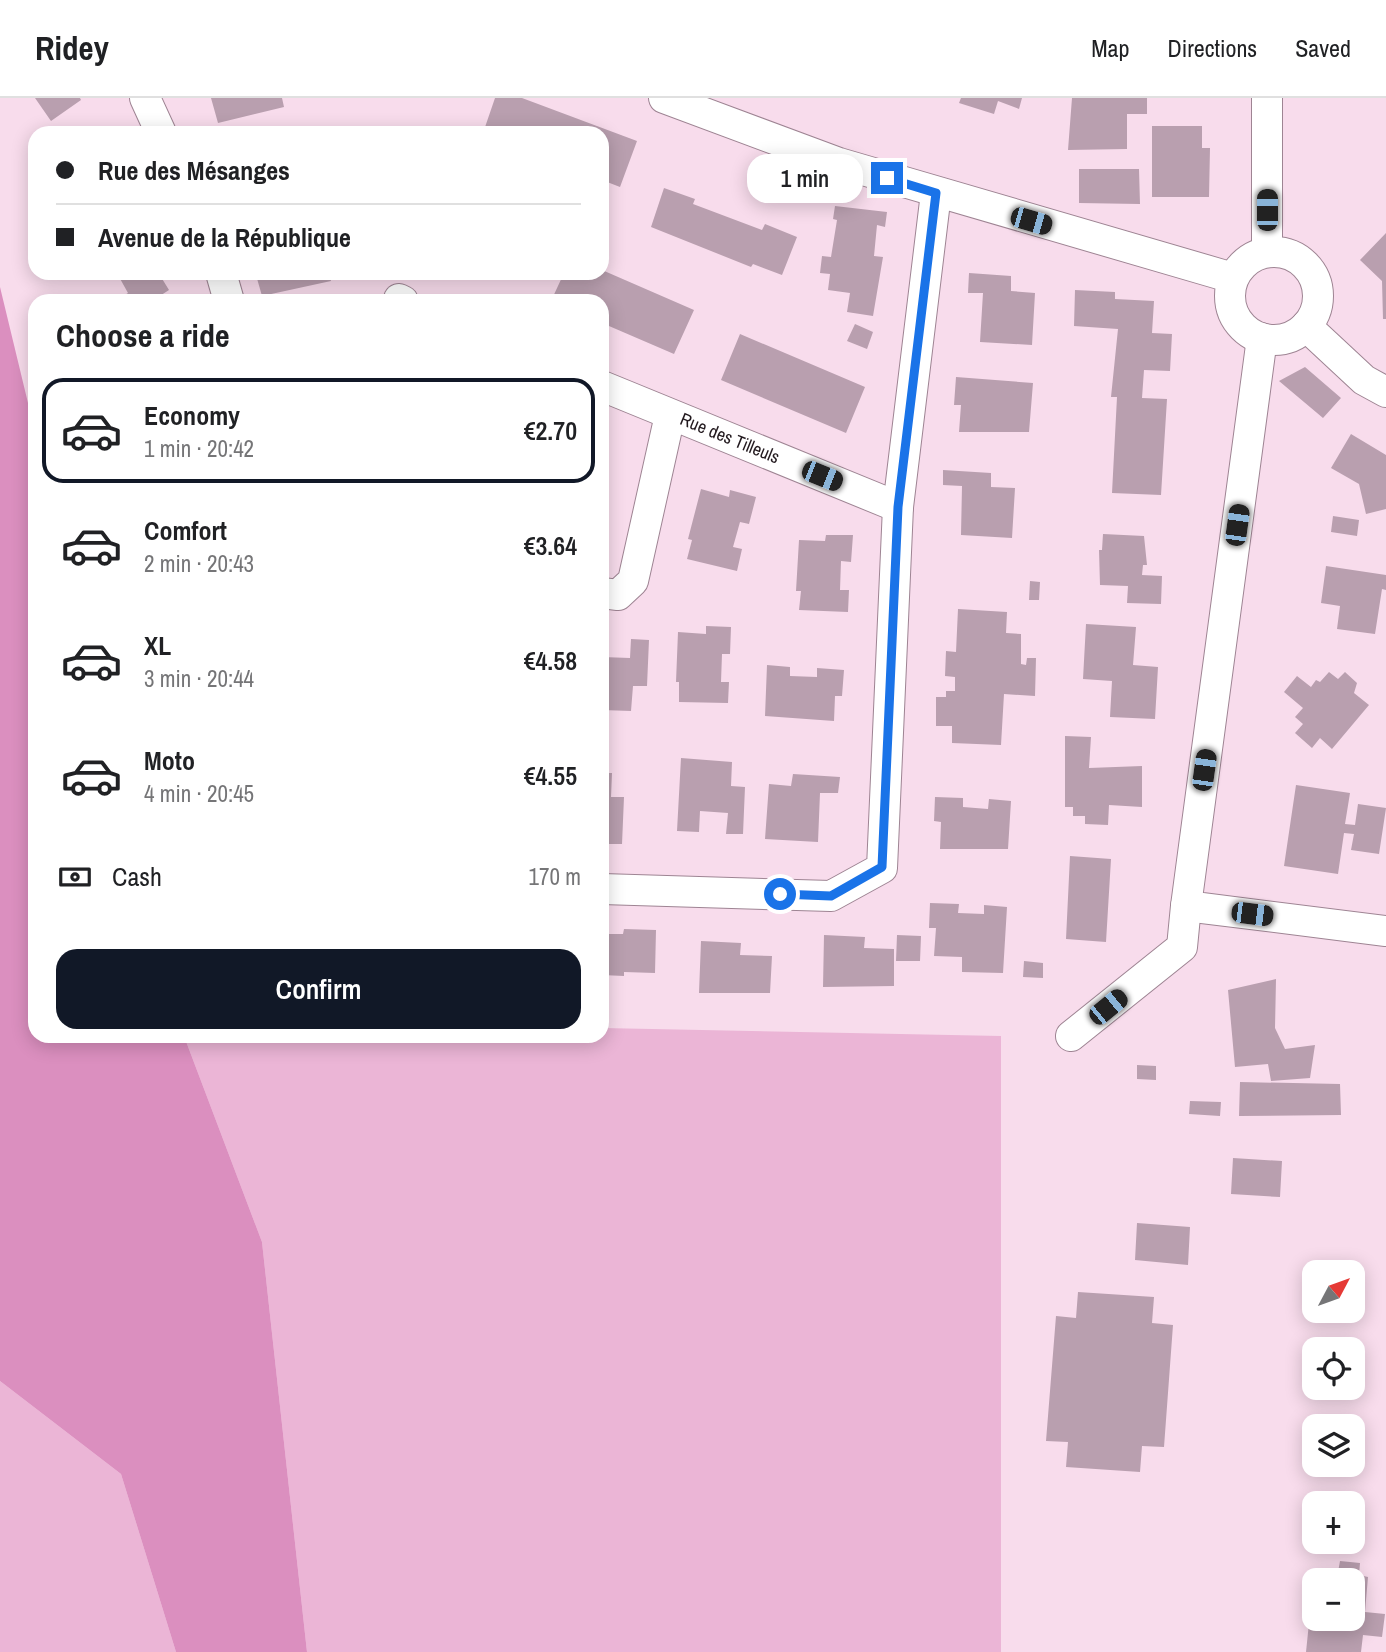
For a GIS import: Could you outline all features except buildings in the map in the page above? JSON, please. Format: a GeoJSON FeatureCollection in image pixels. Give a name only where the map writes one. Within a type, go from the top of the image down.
{"type":"FeatureCollection","features":[{"type":"Feature","properties":{"kind":"street"},"geometry":{"type":"LineString","coordinates":[[145,98],[159,126]]}},
{"type":"Feature","properties":{"kind":"street"},"geometry":{"type":"LineString","coordinates":[[664,98],[839,163],[1233,278]]}},
{"type":"Feature","properties":{"kind":"street"},"geometry":{"type":"LineString","coordinates":[[1267,98],[1267,252]]}},
{"type":"Feature","properties":{"kind":"street"},"geometry":{"type":"LineString","coordinates":[[609,889],[831,896],[882,867],[898,507],[936,193]]}},
{"type":"Feature","properties":{"kind":"street"},"geometry":{"type":"LineString","coordinates":[[1267,252],[1294,256],[1312,275],[1317,302],[1306,326],[1286,338],[1262,338],[1248,332],[1231,308],[1229,293],[1233,278],[1253,257],[1267,252]]}},
{"type":"Feature","properties":{"kind":"street"},"geometry":{"type":"LineString","coordinates":[[1306,326],[1364,380],[1386,392]]}},
{"type":"Feature","properties":{"kind":"street"},"geometry":{"type":"LineString","coordinates":[[1071,1036],[1182,947],[1262,338]]}},
{"type":"Feature","properties":{"kind":"street","name":"Rue des Tilleuls"},"geometry":{"type":"LineString","coordinates":[[609,389],[898,507]]}},
{"type":"Feature","properties":{"kind":"street"},"geometry":{"type":"LineString","coordinates":[[609,594],[618,595],[633,581],[670,415]]}},
{"type":"Feature","properties":{"kind":"street"},"geometry":{"type":"LineString","coordinates":[[1186,906],[1386,931]]}},
{"type":"Feature","properties":{"kind":"shaded area"},"geometry":{"type":"Polygon","coordinates":[[[0,287],[28,403],[28,1043],[187,1043],[262,1242],[307,1652],[176,1652],[121,1474],[0,1381],[0,287]]]}},
{"type":"Feature","properties":{"kind":"shaded area"},"geometry":{"type":"Polygon","coordinates":[[[609,1028],[1001,1036],[1001,1652],[307,1652],[262,1242],[187,1043],[609,1043],[609,1028]]]}},
{"type":"Feature","properties":{"kind":"shaded area"},"geometry":{"type":"Polygon","coordinates":[[[0,1381],[121,1474],[176,1652],[0,1652],[0,1381]]]}},
{"type":"Feature","properties":{"kind":"route"},"geometry":{"type":"LineString","coordinates":[[780,894],[831,896],[882,867],[898,507],[936,193],[887,178]]}}]}
